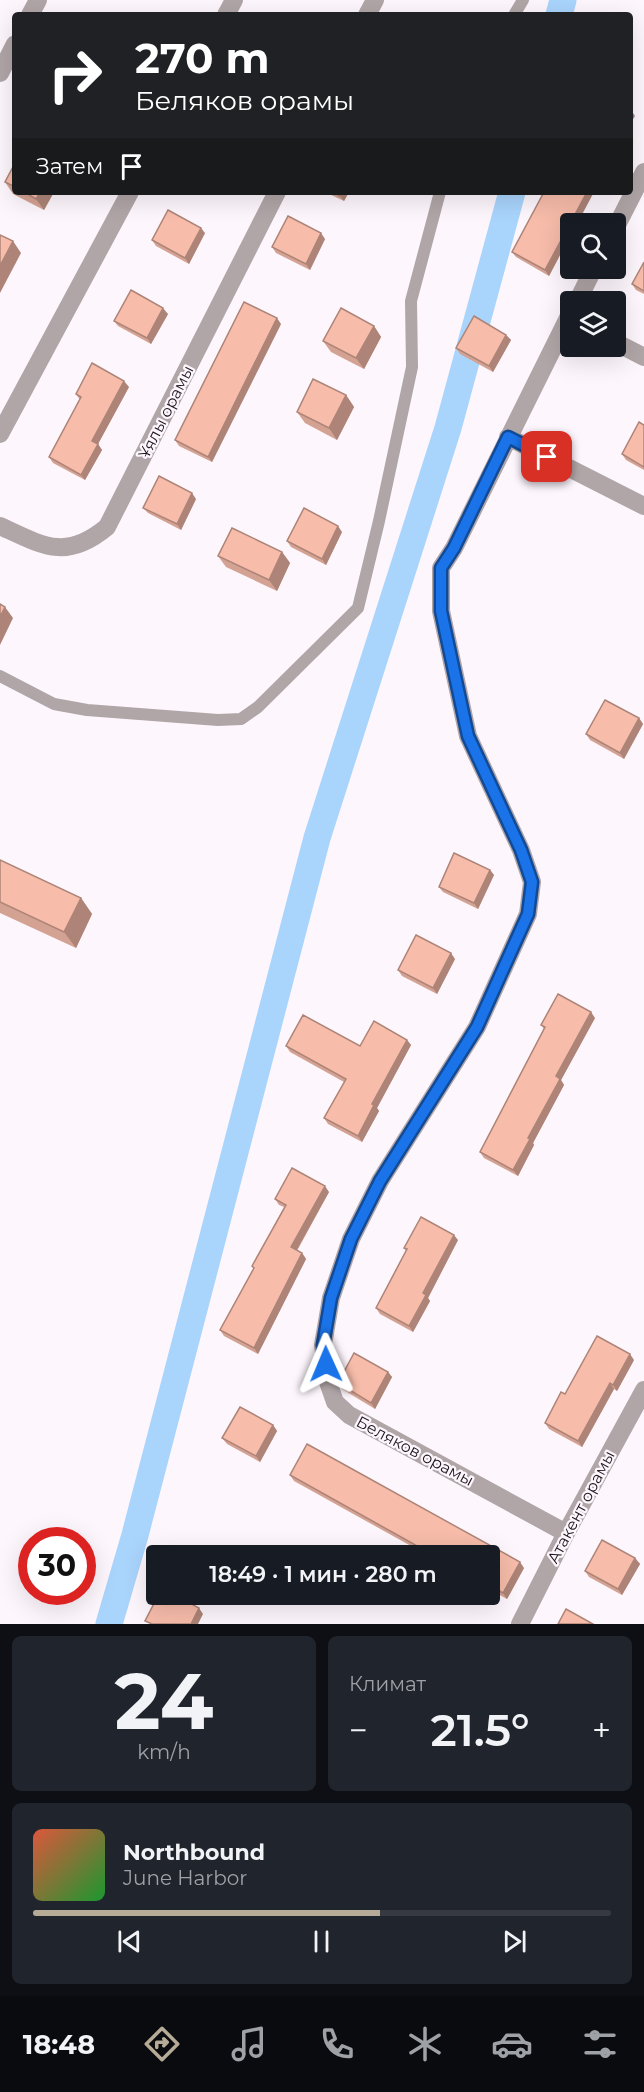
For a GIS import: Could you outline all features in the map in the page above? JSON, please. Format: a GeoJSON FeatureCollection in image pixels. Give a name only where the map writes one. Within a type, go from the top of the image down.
{"type":"FeatureCollection","features":[{"type":"Feature","properties":{"kind":"street"},"geometry":{"type":"LineString","coordinates":[[0,73],[12,50]]}},
{"type":"Feature","properties":{"kind":"street"},"geometry":{"type":"LineString","coordinates":[[633,194],[644,172]]}},
{"type":"Feature","properties":{"kind":"street"},"geometry":{"type":"LineString","coordinates":[[0,434],[128,195]]}},
{"type":"Feature","properties":{"kind":"street","name":"Ұялы орамы"},"geometry":{"type":"LineString","coordinates":[[0,526],[45,547],[73,547],[93,538],[107,527],[275,195]]}},
{"type":"Feature","properties":{"kind":"street"},"geometry":{"type":"LineString","coordinates":[[623,213],[632,195]]}},
{"type":"Feature","properties":{"kind":"street","name":"Беляков орамы"},"geometry":{"type":"LineString","coordinates":[[560,335],[454,548],[441,568],[441,611],[468,736],[521,850],[532,882],[528,914],[477,1027],[380,1181],[351,1239],[331,1298],[323,1345],[328,1382],[335,1402],[349,1415],[566,1533]]}},
{"type":"Feature","properties":{"kind":"street"},"geometry":{"type":"LineString","coordinates":[[626,348],[644,357]]}},
{"type":"Feature","properties":{"kind":"street"},"geometry":{"type":"LineString","coordinates":[[508,437],[644,506]]}},
{"type":"Feature","properties":{"kind":"street","name":"Атакент орамы"},"geometry":{"type":"LineString","coordinates":[[520,1624],[566,1533],[644,1390]]}},
{"type":"Feature","properties":{"kind":"lane"},"geometry":{"type":"LineString","coordinates":[[0,676],[54,704],[87,710],[218,720],[240,719],[258,707],[358,608],[380,521],[411,374],[411,301],[439,195]]}},
{"type":"Feature","properties":{"kind":"building"},"geometry":{"type":"Polygon","coordinates":[[[12,169],[12,186],[5,182],[12,169]]]}},
{"type":"Feature","properties":{"kind":"building"},"geometry":{"type":"Polygon","coordinates":[[[542,195],[585,195],[576,213],[560,213],[560,242],[545,270],[512,252],[542,195]]]}},
{"type":"Feature","properties":{"kind":"building"},"geometry":{"type":"Polygon","coordinates":[[[168,210],[201,228],[185,258],[152,240],[168,210]]]}},
{"type":"Feature","properties":{"kind":"building"},"geometry":{"type":"Polygon","coordinates":[[[288,216],[321,233],[306,264],[272,247],[288,216]]]}},
{"type":"Feature","properties":{"kind":"building"},"geometry":{"type":"Polygon","coordinates":[[[0,235],[13,241],[0,266],[0,235]]]}},
{"type":"Feature","properties":{"kind":"building"},"geometry":{"type":"Polygon","coordinates":[[[644,262],[644,291],[632,284],[644,262]]]}},
{"type":"Feature","properties":{"kind":"building"},"geometry":{"type":"Polygon","coordinates":[[[131,290],[163,308],[147,338],[114,321],[131,290]]]}},
{"type":"Feature","properties":{"kind":"building"},"geometry":{"type":"Polygon","coordinates":[[[244,302],[277,318],[208,457],[175,440],[244,302]]]}},
{"type":"Feature","properties":{"kind":"building"},"geometry":{"type":"Polygon","coordinates":[[[341,308],[374,326],[356,358],[323,341],[341,308]]]}},
{"type":"Feature","properties":{"kind":"building"},"geometry":{"type":"Polygon","coordinates":[[[474,316],[506,335],[489,366],[456,348],[474,316]]]}},
{"type":"Feature","properties":{"kind":"building"},"geometry":{"type":"Polygon","coordinates":[[[92,363],[124,381],[92,441],[98,444],[81,475],[49,457],[81,397],[76,394],[92,363]]]}},
{"type":"Feature","properties":{"kind":"building"},"geometry":{"type":"Polygon","coordinates":[[[313,379],[346,395],[329,428],[297,412],[313,379]]]}},
{"type":"Feature","properties":{"kind":"building"},"geometry":{"type":"Polygon","coordinates":[[[639,422],[644,425],[644,467],[622,454],[639,422]]]}},
{"type":"Feature","properties":{"kind":"building"},"geometry":{"type":"Polygon","coordinates":[[[159,476],[192,493],[177,524],[143,508],[159,476]]]}},
{"type":"Feature","properties":{"kind":"building"},"geometry":{"type":"Polygon","coordinates":[[[304,508],[338,526],[322,559],[287,541],[304,508]]]}},
{"type":"Feature","properties":{"kind":"building"},"geometry":{"type":"Polygon","coordinates":[[[232,528],[282,552],[269,580],[218,556],[232,528]]]}},
{"type":"Feature","properties":{"kind":"building"},"geometry":{"type":"Polygon","coordinates":[[[0,604],[5,607],[0,617],[0,604]]]}},
{"type":"Feature","properties":{"kind":"building"},"geometry":{"type":"Polygon","coordinates":[[[605,700],[639,718],[620,753],[586,734],[605,700]]]}},
{"type":"Feature","properties":{"kind":"building"},"geometry":{"type":"Polygon","coordinates":[[[454,853],[490,870],[474,903],[439,887],[454,853]]]}},
{"type":"Feature","properties":{"kind":"building"},"geometry":{"type":"Polygon","coordinates":[[[0,860],[81,898],[64,932],[0,902],[0,860]]]}},
{"type":"Feature","properties":{"kind":"building"},"geometry":{"type":"Polygon","coordinates":[[[416,935],[451,953],[433,988],[398,970],[416,935]]]}},
{"type":"Feature","properties":{"kind":"building"},"geometry":{"type":"Polygon","coordinates":[[[558,994],[591,1012],[556,1076],[560,1079],[513,1170],[480,1152],[545,1027],[541,1025],[558,994]]]}},
{"type":"Feature","properties":{"kind":"building"},"geometry":{"type":"Polygon","coordinates":[[[303,1015],[360,1046],[374,1021],[407,1040],[372,1104],[374,1105],[358,1136],[324,1118],[346,1079],[286,1046],[303,1015]]]}},
{"type":"Feature","properties":{"kind":"building"},"geometry":{"type":"Polygon","coordinates":[[[292,1168],[325,1186],[291,1247],[302,1253],[254,1348],[220,1330],[286,1205],[275,1199],[292,1168]]]}},
{"type":"Feature","properties":{"kind":"building"},"geometry":{"type":"Polygon","coordinates":[[[421,1217],[454,1235],[423,1293],[426,1295],[409,1326],[376,1308],[421,1217]]]}},
{"type":"Feature","properties":{"kind":"building"},"geometry":{"type":"Polygon","coordinates":[[[597,1336],[630,1354],[613,1385],[610,1383],[578,1441],[545,1423],[561,1392],[565,1394],[597,1336]]]}},
{"type":"Feature","properties":{"kind":"building"},"geometry":{"type":"Polygon","coordinates":[[[354,1353],[388,1372],[371,1403],[338,1383],[354,1353]]]}},
{"type":"Feature","properties":{"kind":"building"},"geometry":{"type":"Polygon","coordinates":[[[240,1407],[273,1425],[256,1456],[222,1438],[240,1407]]]}},
{"type":"Feature","properties":{"kind":"building"},"geometry":{"type":"Polygon","coordinates":[[[307,1444],[489,1545],[415,1545],[290,1475],[307,1444]]]}},
{"type":"Feature","properties":{"kind":"building"},"geometry":{"type":"Polygon","coordinates":[[[602,1540],[635,1558],[618,1589],[585,1571],[602,1540]]]}},
{"type":"Feature","properties":{"kind":"building"},"geometry":{"type":"Polygon","coordinates":[[[500,1551],[520,1562],[503,1593],[500,1591],[500,1551]]]}},
{"type":"Feature","properties":{"kind":"building"},"geometry":{"type":"Polygon","coordinates":[[[153,1605],[193,1605],[199,1608],[191,1624],[152,1624],[145,1621],[153,1605]]]}},
{"type":"Feature","properties":{"kind":"building"},"geometry":{"type":"Polygon","coordinates":[[[566,1609],[593,1624],[558,1624],[566,1609]]]}},
{"type":"Feature","properties":{"kind":"waterway"},"geometry":{"type":"LineString","coordinates":[[560,12],[563,0]]}},
{"type":"Feature","properties":{"kind":"waterway"},"geometry":{"type":"LineString","coordinates":[[109,1624],[135,1535],[317,838],[448,428],[511,195]]}},
{"type":"Feature","properties":{"kind":"route"},"geometry":{"type":"LineString","coordinates":[[326,1364],[323,1345],[331,1298],[351,1239],[380,1181],[477,1027],[528,914],[532,882],[521,850],[468,736],[441,611],[441,568],[454,548],[508,437],[547,457]]}}]}
